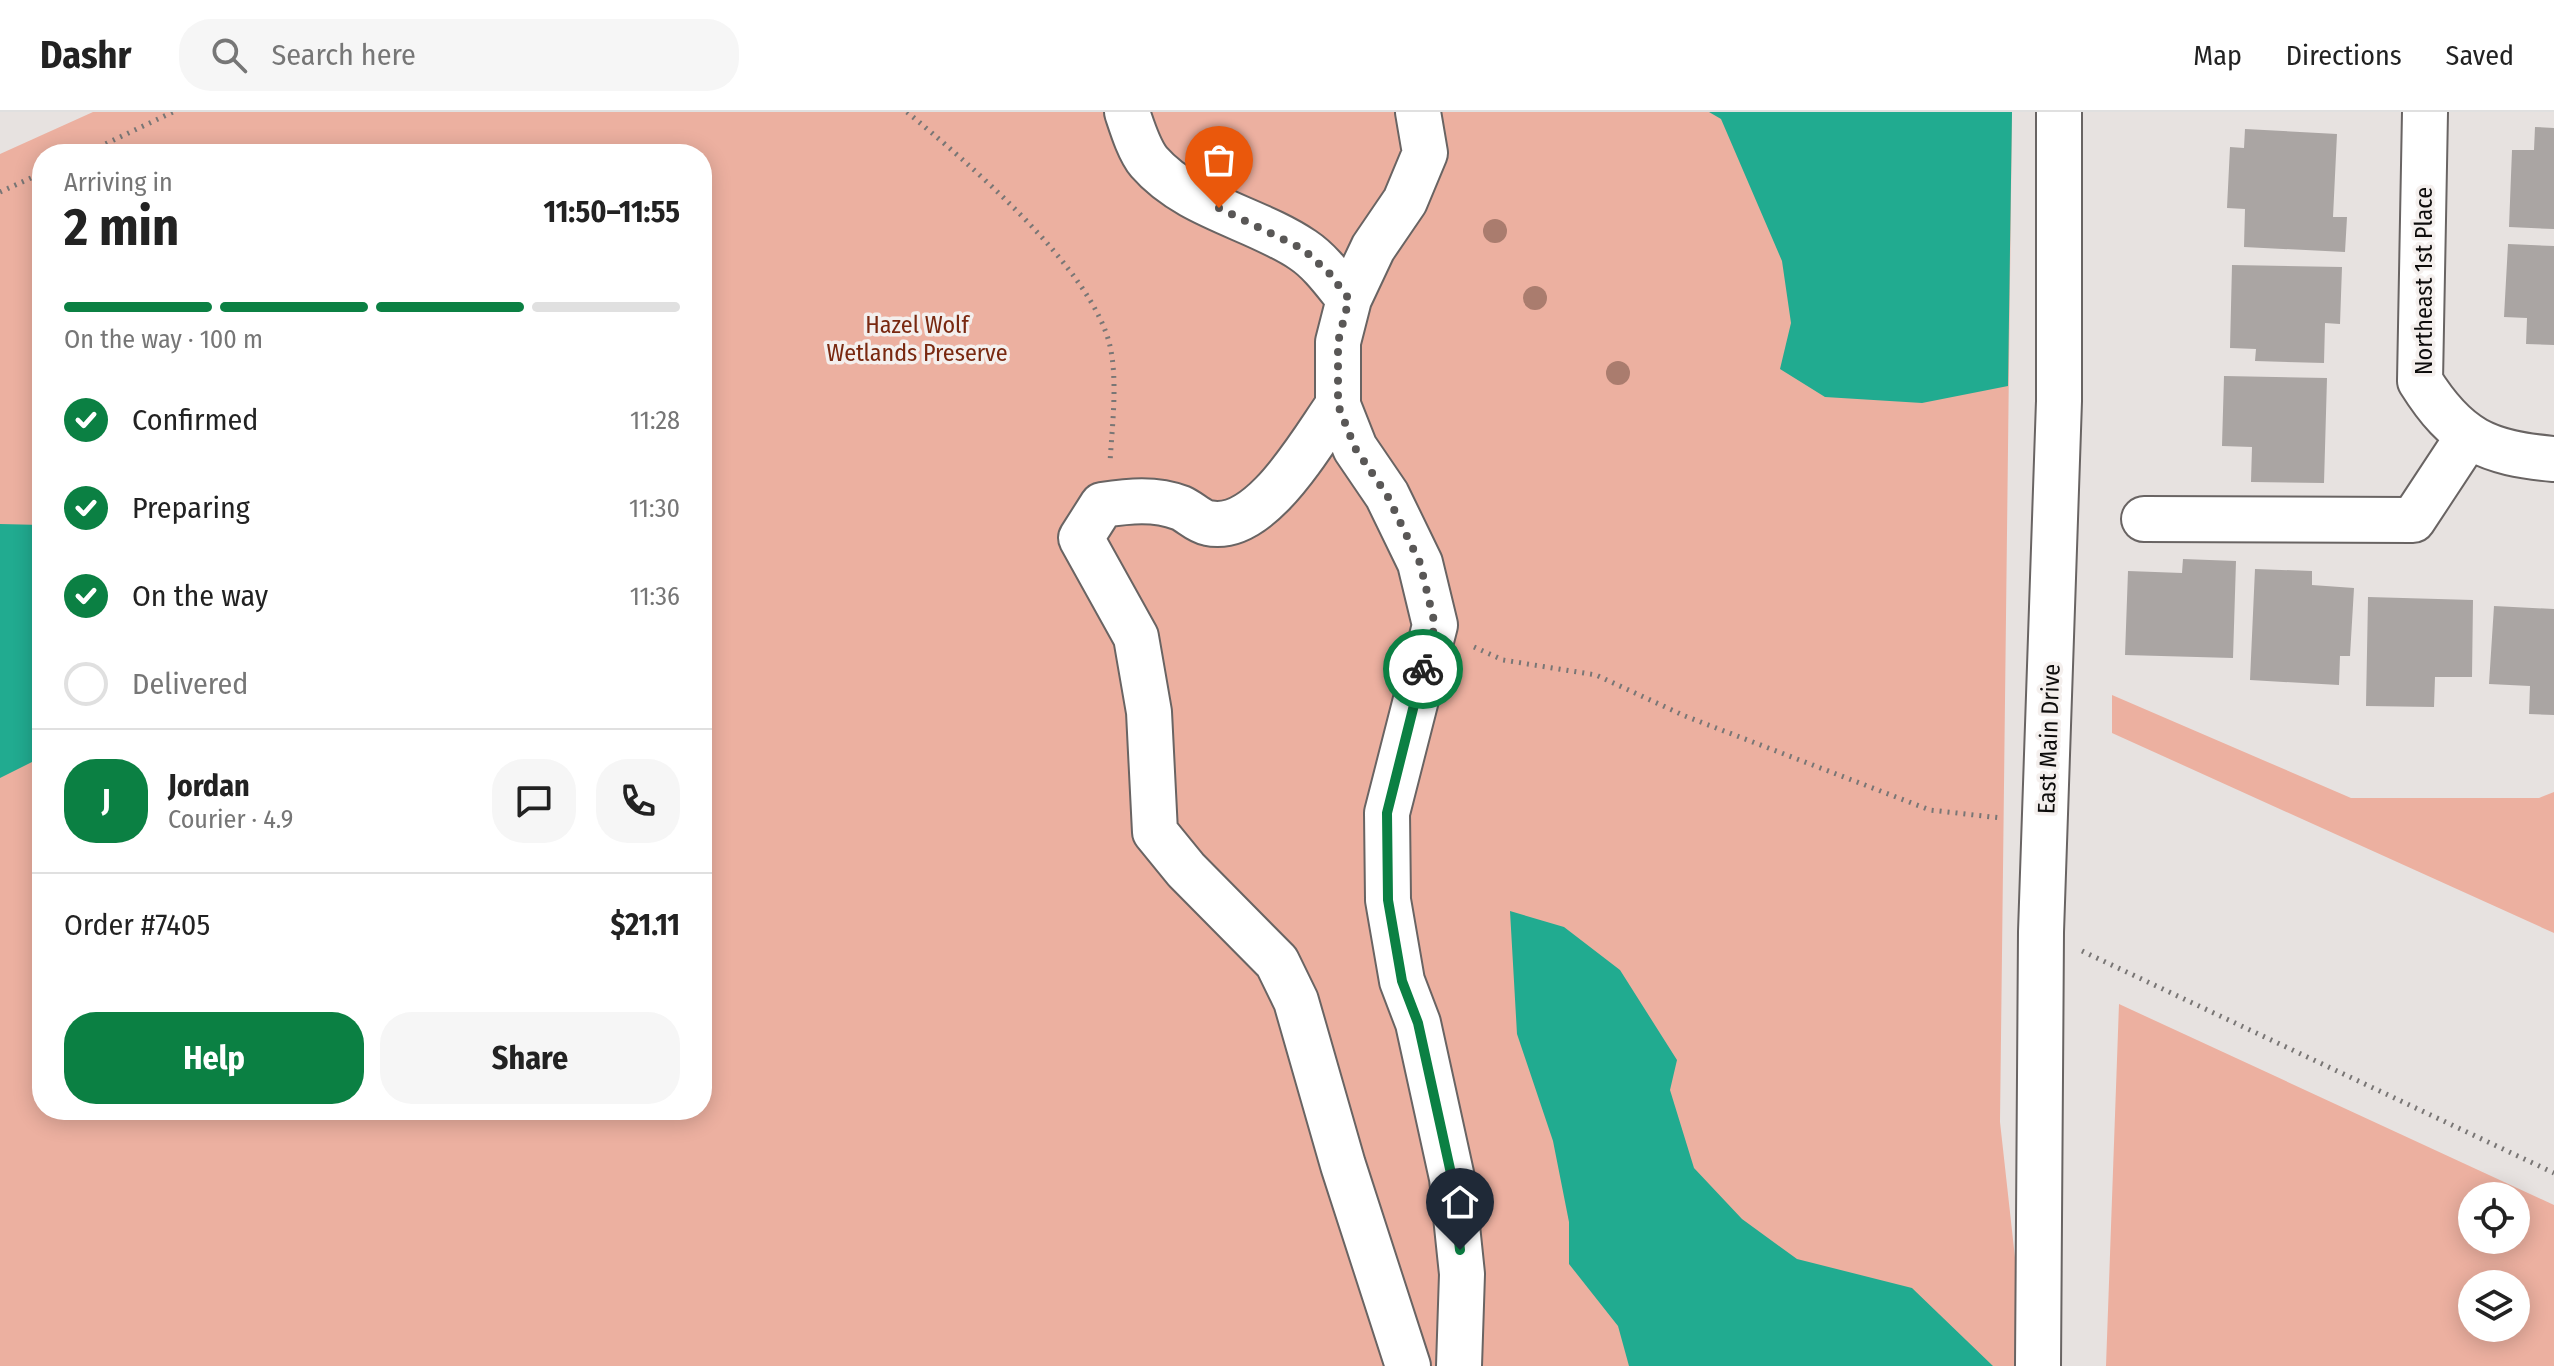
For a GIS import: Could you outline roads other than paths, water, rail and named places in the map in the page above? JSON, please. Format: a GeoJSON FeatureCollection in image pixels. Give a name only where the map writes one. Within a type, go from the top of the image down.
{"type":"FeatureCollection","features":[{"type":"Feature","properties":{"kind":"street"},"geometry":{"type":"LineString","coordinates":[[1127,112],[1148,161],[1172,182],[1303,249],[1329,273],[1349,299]]}},
{"type":"Feature","properties":{"kind":"street"},"geometry":{"type":"LineString","coordinates":[[1418,112],[1425,153],[1405,201],[1373,248],[1349,299],[1338,342],[1338,405],[1355,448],[1387,495],[1420,563],[1435,625],[1387,813],[1388,900],[1402,981],[1418,1023],[1452,1178],[1462,1274],[1459,1366]]}},
{"type":"Feature","properties":{"kind":"street","name":"East Main Drive"},"geometry":{"type":"LineString","coordinates":[[2038,1366],[2041,932],[2059,401],[2059,112]]}},
{"type":"Feature","properties":{"kind":"street","name":"Northeast 1st Place"},"geometry":{"type":"LineString","coordinates":[[2425,112],[2420,381],[2438,411],[2467,438],[2508,455],[2554,459]]}},
{"type":"Feature","properties":{"kind":"street"},"geometry":{"type":"LineString","coordinates":[[1338,405],[1277,491],[1243,518],[1208,523],[1179,508],[1137,499],[1102,505],[1081,538],[1136,637],[1149,712],[1155,832],[1186,870],[1277,962],[1296,1001],[1352,1195],[1408,1366]]}},
{"type":"Feature","properties":{"kind":"street"},"geometry":{"type":"LineString","coordinates":[[2144,519],[2413,520],[2467,438]]}},
{"type":"Feature","properties":{"kind":"park label","name":"Hazel Wolf Wetlands Preserve"},"geometry":{"type":"Point","coordinates":[917,339]}}]}
